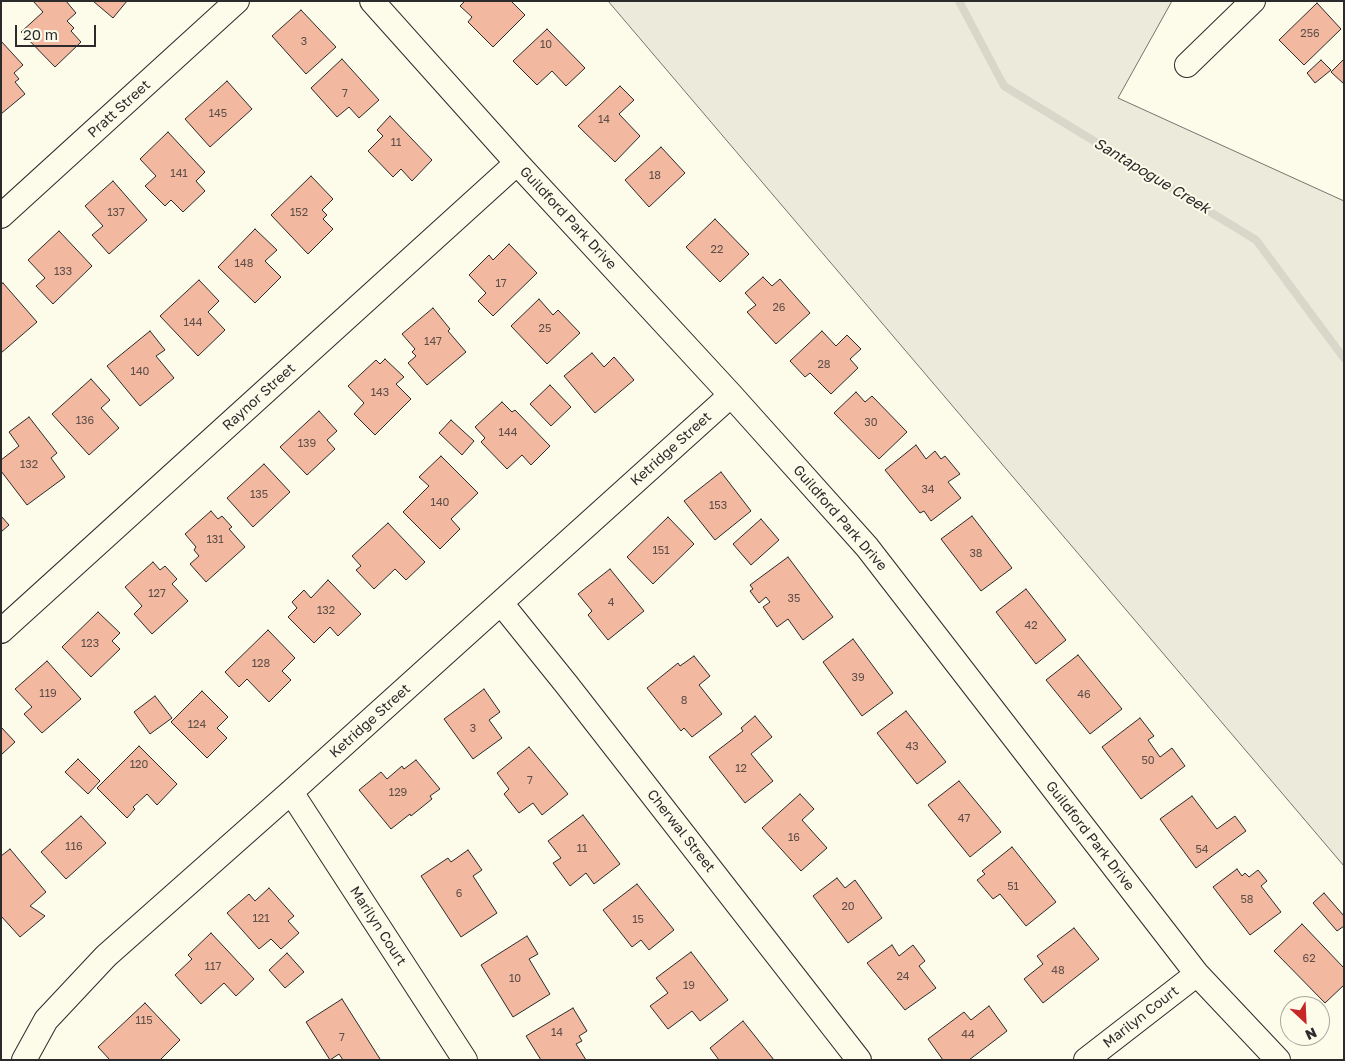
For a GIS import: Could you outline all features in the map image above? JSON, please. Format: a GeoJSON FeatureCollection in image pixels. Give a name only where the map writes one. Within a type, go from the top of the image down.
{"type":"FeatureCollection","features":[{"type":"Feature","properties":{"kind":"street","name":"Pratt Street"},"geometry":{"type":"LineString","coordinates":[[1,216],[236,1]]}},
{"type":"Feature","properties":{"kind":"street","name":"Guildford Park Drive"},"geometry":{"type":"LineString","coordinates":[[372,1],[867,547],[1197,974],[1278,1060]]}},
{"type":"Feature","properties":{"kind":"street"},"geometry":{"type":"LineString","coordinates":[[1187,65],[1253,1]]}},
{"type":"Feature","properties":{"kind":"street","name":"Raynor Street"},"geometry":{"type":"LineString","coordinates":[[1,631],[517,163]]}},
{"type":"Feature","properties":{"kind":"street","name":"Ketridge Street"},"geometry":{"type":"LineString","coordinates":[[24,1060],[46,1020],[106,956],[291,792],[731,395]]}},
{"type":"Feature","properties":{"kind":"street","name":"Cherwal Street"},"geometry":{"type":"LineString","coordinates":[[501,603],[567,684],[860,1060]]}},
{"type":"Feature","properties":{"kind":"street","name":"Marilyn Court"},"geometry":{"type":"LineString","coordinates":[[291,792],[464,1060]]}},
{"type":"Feature","properties":{"kind":"street","name":"Marilyn Court"},"geometry":{"type":"LineString","coordinates":[[1086,1060],[1197,974]]}},
{"type":"Feature","properties":{"kind":"shaded area"},"geometry":{"type":"Polygon","coordinates":[[[608,1],[1172,1],[1118,98],[1344,201],[1344,866],[608,1]]]}},
{"type":"Feature","properties":{"kind":"building"},"geometry":{"type":"Polygon","coordinates":[[[33,1],[66,1],[76,13],[67,21],[74,28],[71,31],[81,42],[55,67],[21,32],[43,12],[33,1]]]}},
{"type":"Feature","properties":{"kind":"building"},"geometry":{"type":"Polygon","coordinates":[[[93,1],[127,1],[113,18],[93,1]]]}},
{"type":"Feature","properties":{"kind":"building"},"geometry":{"type":"Polygon","coordinates":[[[465,1],[511,1],[525,15],[493,47],[468,22],[472,17],[460,6],[465,1]]]}},
{"type":"Feature","properties":{"kind":"building"},"geometry":{"type":"Polygon","coordinates":[[[1317,3],[1341,29],[1304,65],[1279,40],[1317,3]]]}},
{"type":"Feature","properties":{"kind":"building"},"geometry":{"type":"Polygon","coordinates":[[[301,10],[336,47],[306,74],[272,36],[301,10]]]}},
{"type":"Feature","properties":{"kind":"building"},"geometry":{"type":"Polygon","coordinates":[[[547,29],[585,68],[566,86],[552,71],[537,85],[513,61],[547,29]]]}},
{"type":"Feature","properties":{"kind":"building"},"geometry":{"type":"Polygon","coordinates":[[[1,41],[23,65],[14,73],[19,79],[15,82],[25,94],[1,114],[1,41]]]}},
{"type":"Feature","properties":{"kind":"building"},"geometry":{"type":"Polygon","coordinates":[[[342,59],[379,100],[359,118],[349,107],[337,117],[311,88],[342,59]]]}},
{"type":"Feature","properties":{"kind":"building"},"geometry":{"type":"Polygon","coordinates":[[[1344,59],[1344,84],[1331,72],[1344,59]]]}},
{"type":"Feature","properties":{"kind":"building"},"geometry":{"type":"Polygon","coordinates":[[[1321,60],[1331,70],[1315,83],[1307,73],[1321,60]]]}},
{"type":"Feature","properties":{"kind":"building"},"geometry":{"type":"Polygon","coordinates":[[[227,81],[252,109],[210,147],[185,119],[227,81]]]}},
{"type":"Feature","properties":{"kind":"building"},"geometry":{"type":"Polygon","coordinates":[[[620,86],[634,100],[619,114],[640,136],[615,162],[578,126],[620,86]]]}},
{"type":"Feature","properties":{"kind":"building"},"geometry":{"type":"Polygon","coordinates":[[[390,116],[432,160],[412,181],[401,169],[393,177],[368,151],[383,136],[377,130],[390,116]]]}},
{"type":"Feature","properties":{"kind":"building"},"geometry":{"type":"Polygon","coordinates":[[[168,132],[205,172],[196,181],[205,191],[183,212],[171,200],[165,206],[145,186],[156,176],[140,159],[168,132]]]}},
{"type":"Feature","properties":{"kind":"building"},"geometry":{"type":"Polygon","coordinates":[[[661,147],[685,173],[649,207],[625,180],[661,147]]]}},
{"type":"Feature","properties":{"kind":"building"},"geometry":{"type":"Polygon","coordinates":[[[311,176],[333,199],[322,210],[327,215],[323,219],[333,229],[308,254],[271,215],[311,176]]]}},
{"type":"Feature","properties":{"kind":"building"},"geometry":{"type":"Polygon","coordinates":[[[113,181],[147,220],[109,254],[92,235],[103,226],[85,206],[113,181]]]}},
{"type":"Feature","properties":{"kind":"building"},"geometry":{"type":"Polygon","coordinates":[[[715,219],[749,254],[720,282],[686,247],[715,219]]]}},
{"type":"Feature","properties":{"kind":"building"},"geometry":{"type":"Polygon","coordinates":[[[255,229],[277,250],[265,261],[281,277],[255,303],[218,267],[255,229]]]}},
{"type":"Feature","properties":{"kind":"building"},"geometry":{"type":"Polygon","coordinates":[[[59,231],[92,266],[53,304],[36,286],[45,278],[28,260],[59,231]]]}},
{"type":"Feature","properties":{"kind":"building"},"geometry":{"type":"Polygon","coordinates":[[[509,244],[537,273],[493,316],[478,301],[486,293],[469,275],[489,255],[493,260],[509,244]]]}},
{"type":"Feature","properties":{"kind":"building"},"geometry":{"type":"Polygon","coordinates":[[[763,277],[772,286],[780,279],[810,313],[776,344],[747,312],[756,305],[745,293],[763,277]]]}},
{"type":"Feature","properties":{"kind":"building"},"geometry":{"type":"Polygon","coordinates":[[[199,280],[219,301],[208,312],[225,330],[198,356],[160,316],[199,280]]]}},
{"type":"Feature","properties":{"kind":"building"},"geometry":{"type":"Polygon","coordinates":[[[3,283],[37,322],[1,353],[1,284],[3,283]]]}},
{"type":"Feature","properties":{"kind":"building"},"geometry":{"type":"Polygon","coordinates":[[[539,299],[553,315],[558,310],[580,333],[547,364],[511,326],[539,299]]]}},
{"type":"Feature","properties":{"kind":"building"},"geometry":{"type":"Polygon","coordinates":[[[433,308],[450,329],[448,331],[466,352],[427,385],[408,363],[416,356],[412,352],[415,349],[402,334],[433,308]]]}},
{"type":"Feature","properties":{"kind":"building"},"geometry":{"type":"Polygon","coordinates":[[[150,331],[165,350],[156,356],[174,378],[140,406],[107,366],[150,331]]]}},
{"type":"Feature","properties":{"kind":"building"},"geometry":{"type":"Polygon","coordinates":[[[822,331],[836,346],[847,335],[861,349],[850,359],[858,368],[831,394],[810,373],[805,377],[790,361],[822,331]]]}},
{"type":"Feature","properties":{"kind":"building"},"geometry":{"type":"Polygon","coordinates":[[[592,353],[604,367],[614,357],[634,380],[595,413],[564,376],[592,353]]]}},
{"type":"Feature","properties":{"kind":"building"},"geometry":{"type":"Polygon","coordinates":[[[385,359],[404,377],[396,384],[411,399],[375,435],[354,414],[364,403],[348,386],[376,360],[380,364],[385,359]]]}},
{"type":"Feature","properties":{"kind":"building"},"geometry":{"type":"Polygon","coordinates":[[[91,379],[110,400],[101,408],[119,428],[89,455],[52,414],[91,379]]]}},
{"type":"Feature","properties":{"kind":"building"},"geometry":{"type":"Polygon","coordinates":[[[550,385],[571,407],[551,426],[530,404],[550,385]]]}},
{"type":"Feature","properties":{"kind":"building"},"geometry":{"type":"Polygon","coordinates":[[[856,392],[865,402],[872,396],[907,432],[879,459],[834,413],[856,392]]]}},
{"type":"Feature","properties":{"kind":"building"},"geometry":{"type":"Polygon","coordinates":[[[502,402],[512,412],[515,410],[550,446],[531,465],[522,455],[507,469],[481,442],[485,438],[475,427],[502,402]]]}},
{"type":"Feature","properties":{"kind":"building"},"geometry":{"type":"Polygon","coordinates":[[[319,411],[337,431],[327,440],[335,449],[307,475],[280,447],[319,411]]]}},
{"type":"Feature","properties":{"kind":"building"},"geometry":{"type":"Polygon","coordinates":[[[29,417],[57,453],[51,458],[65,477],[27,505],[1,471],[1,460],[19,446],[9,432],[29,417]]]}},
{"type":"Feature","properties":{"kind":"building"},"geometry":{"type":"Polygon","coordinates":[[[451,420],[474,441],[462,455],[439,433],[451,420]]]}},
{"type":"Feature","properties":{"kind":"building"},"geometry":{"type":"Polygon","coordinates":[[[916,445],[926,459],[935,451],[941,459],[945,456],[960,474],[948,482],[961,498],[931,521],[924,511],[920,513],[885,470],[916,445]]]}},
{"type":"Feature","properties":{"kind":"building"},"geometry":{"type":"Polygon","coordinates":[[[441,456],[478,493],[451,519],[460,529],[440,549],[403,512],[429,486],[419,477],[441,456]]]}},
{"type":"Feature","properties":{"kind":"building"},"geometry":{"type":"Polygon","coordinates":[[[264,464],[290,492],[253,527],[227,498],[264,464]]]}},
{"type":"Feature","properties":{"kind":"building"},"geometry":{"type":"Polygon","coordinates":[[[721,472],[751,511],[715,540],[684,501],[721,472]]]}},
{"type":"Feature","properties":{"kind":"building"},"geometry":{"type":"Polygon","coordinates":[[[211,511],[218,519],[222,516],[232,527],[229,529],[245,547],[206,582],[190,564],[199,556],[194,550],[196,547],[185,534],[211,511]]]}},
{"type":"Feature","properties":{"kind":"building"},"geometry":{"type":"Polygon","coordinates":[[[1,516],[9,525],[1,532],[1,516]]]}},
{"type":"Feature","properties":{"kind":"building"},"geometry":{"type":"Polygon","coordinates":[[[972,516],[1012,568],[981,591],[941,539],[972,516]]]}},
{"type":"Feature","properties":{"kind":"building"},"geometry":{"type":"Polygon","coordinates":[[[668,517],[694,544],[653,584],[627,557],[668,517]]]}},
{"type":"Feature","properties":{"kind":"building"},"geometry":{"type":"Polygon","coordinates":[[[761,519],[779,540],[751,565],[733,544],[761,519]]]}},
{"type":"Feature","properties":{"kind":"building"},"geometry":{"type":"Polygon","coordinates":[[[388,523],[425,562],[406,580],[395,569],[374,589],[356,570],[361,566],[352,556],[388,523]]]}},
{"type":"Feature","properties":{"kind":"building"},"geometry":{"type":"Polygon","coordinates":[[[788,557],[833,617],[803,640],[788,619],[777,627],[763,607],[770,602],[766,597],[759,603],[750,591],[753,589],[750,585],[788,557]]]}},
{"type":"Feature","properties":{"kind":"building"},"geometry":{"type":"Polygon","coordinates":[[[153,562],[160,570],[165,566],[177,579],[172,584],[188,601],[152,634],[134,614],[142,606],[125,587],[153,562]]]}},
{"type":"Feature","properties":{"kind":"building"},"geometry":{"type":"Polygon","coordinates":[[[610,569],[644,611],[608,640],[588,615],[592,611],[578,594],[610,569]]]}},
{"type":"Feature","properties":{"kind":"building"},"geometry":{"type":"Polygon","coordinates":[[[328,580],[361,614],[338,636],[330,627],[314,643],[288,617],[297,608],[292,602],[304,590],[311,598],[328,580]]]}},
{"type":"Feature","properties":{"kind":"building"},"geometry":{"type":"Polygon","coordinates":[[[1026,589],[1066,640],[1036,664],[996,612],[1026,589]]]}},
{"type":"Feature","properties":{"kind":"building"},"geometry":{"type":"Polygon","coordinates":[[[98,612],[120,633],[112,641],[120,649],[91,677],[62,647],[98,612]]]}},
{"type":"Feature","properties":{"kind":"building"},"geometry":{"type":"Polygon","coordinates":[[[268,630],[295,658],[282,671],[291,680],[269,702],[247,679],[239,687],[225,672],[268,630]]]}},
{"type":"Feature","properties":{"kind":"building"},"geometry":{"type":"Polygon","coordinates":[[[853,639],[893,693],[862,716],[823,662],[853,639]]]}},
{"type":"Feature","properties":{"kind":"building"},"geometry":{"type":"Polygon","coordinates":[[[1078,655],[1122,709],[1090,734],[1046,680],[1078,655]]]}},
{"type":"Feature","properties":{"kind":"building"},"geometry":{"type":"Polygon","coordinates":[[[694,656],[710,676],[699,685],[722,714],[692,737],[684,728],[681,731],[647,688],[678,663],[680,666],[694,656]]]}},
{"type":"Feature","properties":{"kind":"building"},"geometry":{"type":"Polygon","coordinates":[[[47,661],[81,699],[42,733],[24,714],[32,707],[15,689],[47,661]]]}},
{"type":"Feature","properties":{"kind":"building"},"geometry":{"type":"Polygon","coordinates":[[[484,689],[500,712],[489,720],[502,738],[473,759],[444,719],[484,689]]]}},
{"type":"Feature","properties":{"kind":"building"},"geometry":{"type":"Polygon","coordinates":[[[202,691],[228,717],[217,728],[227,738],[207,758],[171,722],[202,691]]]}},
{"type":"Feature","properties":{"kind":"building"},"geometry":{"type":"Polygon","coordinates":[[[155,696],[172,718],[150,734],[134,712],[155,696]]]}},
{"type":"Feature","properties":{"kind":"building"},"geometry":{"type":"Polygon","coordinates":[[[906,711],[946,762],[917,784],[877,733],[906,711]]]}},
{"type":"Feature","properties":{"kind":"building"},"geometry":{"type":"Polygon","coordinates":[[[755,716],[772,737],[751,754],[773,781],[745,803],[709,757],[743,731],[741,728],[755,716]]]}},
{"type":"Feature","properties":{"kind":"building"},"geometry":{"type":"Polygon","coordinates":[[[1140,718],[1154,736],[1148,740],[1160,757],[1172,748],[1185,766],[1141,799],[1102,747],[1140,718]]]}},
{"type":"Feature","properties":{"kind":"building"},"geometry":{"type":"Polygon","coordinates":[[[1,727],[15,742],[1,755],[1,727]]]}},
{"type":"Feature","properties":{"kind":"building"},"geometry":{"type":"Polygon","coordinates":[[[139,746],[177,784],[157,805],[147,794],[133,807],[135,809],[127,818],[97,788],[139,746]]]}},
{"type":"Feature","properties":{"kind":"building"},"geometry":{"type":"Polygon","coordinates":[[[529,747],[568,794],[542,815],[533,803],[519,813],[504,794],[509,789],[497,773],[529,747]]]}},
{"type":"Feature","properties":{"kind":"building"},"geometry":{"type":"Polygon","coordinates":[[[78,759],[100,781],[88,794],[65,772],[78,759]]]}},
{"type":"Feature","properties":{"kind":"building"},"geometry":{"type":"Polygon","coordinates":[[[416,760],[440,789],[430,796],[432,799],[391,829],[359,790],[381,772],[387,779],[402,766],[404,769],[416,760]]]}},
{"type":"Feature","properties":{"kind":"building"},"geometry":{"type":"Polygon","coordinates":[[[959,781],[1001,832],[970,857],[928,805],[959,781]]]}},
{"type":"Feature","properties":{"kind":"building"},"geometry":{"type":"Polygon","coordinates":[[[800,794],[814,809],[802,820],[827,848],[801,871],[762,828],[800,794]]]}},
{"type":"Feature","properties":{"kind":"building"},"geometry":{"type":"Polygon","coordinates":[[[1192,796],[1217,829],[1235,816],[1246,831],[1196,868],[1160,819],[1192,796]]]}},
{"type":"Feature","properties":{"kind":"building"},"geometry":{"type":"Polygon","coordinates":[[[583,815],[620,864],[594,884],[586,873],[570,886],[553,863],[561,858],[548,841],[583,815]]]}},
{"type":"Feature","properties":{"kind":"building"},"geometry":{"type":"Polygon","coordinates":[[[81,816],[106,843],[66,879],[41,852],[81,816]]]}},
{"type":"Feature","properties":{"kind":"building"},"geometry":{"type":"Polygon","coordinates":[[[1012,847],[1056,902],[1026,926],[1000,894],[993,899],[977,880],[985,874],[982,871],[1012,847]]]}},
{"type":"Feature","properties":{"kind":"building"},"geometry":{"type":"Polygon","coordinates":[[[10,849],[46,892],[30,906],[45,916],[20,937],[1,916],[1,856],[10,849]]]}},
{"type":"Feature","properties":{"kind":"building"},"geometry":{"type":"Polygon","coordinates":[[[468,850],[482,870],[473,876],[497,913],[461,937],[421,876],[448,858],[451,862],[468,850]]]}},
{"type":"Feature","properties":{"kind":"building"},"geometry":{"type":"Polygon","coordinates":[[[1237,869],[1242,876],[1245,873],[1249,877],[1258,870],[1267,881],[1261,886],[1281,912],[1250,935],[1213,887],[1237,869]]]}},
{"type":"Feature","properties":{"kind":"building"},"geometry":{"type":"Polygon","coordinates":[[[837,878],[845,888],[855,880],[882,918],[848,943],[813,896],[837,878]]]}},
{"type":"Feature","properties":{"kind":"building"},"geometry":{"type":"Polygon","coordinates":[[[637,884],[674,930],[649,950],[641,940],[632,947],[603,910],[637,884]]]}},
{"type":"Feature","properties":{"kind":"building"},"geometry":{"type":"Polygon","coordinates":[[[269,888],[294,916],[288,921],[299,933],[281,949],[271,939],[259,949],[227,913],[249,894],[255,901],[269,888]]]}},
{"type":"Feature","properties":{"kind":"building"},"geometry":{"type":"Polygon","coordinates":[[[1324,893],[1344,916],[1344,926],[1337,931],[1313,903],[1324,893]]]}},
{"type":"Feature","properties":{"kind":"building"},"geometry":{"type":"Polygon","coordinates":[[[1302,924],[1344,968],[1344,985],[1330,998],[1330,996],[1318,996],[1274,951],[1302,924]]]}},
{"type":"Feature","properties":{"kind":"building"},"geometry":{"type":"Polygon","coordinates":[[[1074,928],[1099,959],[1043,1003],[1024,979],[1043,964],[1037,956],[1074,928]]]}},
{"type":"Feature","properties":{"kind":"building"},"geometry":{"type":"Polygon","coordinates":[[[211,933],[254,979],[236,996],[224,983],[201,1004],[175,975],[192,959],[188,955],[211,933]]]}},
{"type":"Feature","properties":{"kind":"building"},"geometry":{"type":"Polygon","coordinates":[[[527,936],[538,954],[529,959],[550,994],[513,1017],[481,965],[527,936]]]}},
{"type":"Feature","properties":{"kind":"building"},"geometry":{"type":"Polygon","coordinates":[[[892,945],[899,956],[913,945],[925,961],[919,966],[936,988],[905,1010],[867,963],[892,945]]]}},
{"type":"Feature","properties":{"kind":"building"},"geometry":{"type":"Polygon","coordinates":[[[691,952],[728,1000],[700,1021],[692,1011],[668,1029],[650,1006],[668,993],[656,978],[691,952]]]}},
{"type":"Feature","properties":{"kind":"building"},"geometry":{"type":"Polygon","coordinates":[[[287,953],[304,972],[285,988],[269,970],[287,953]]]}},
{"type":"Feature","properties":{"kind":"building"},"geometry":{"type":"Polygon","coordinates":[[[342,999],[380,1060],[343,1060],[339,1054],[330,1060],[306,1022],[342,999]]]}},
{"type":"Feature","properties":{"kind":"building"},"geometry":{"type":"Polygon","coordinates":[[[145,1003],[180,1040],[160,1060],[110,1060],[98,1047],[145,1003]]]}},
{"type":"Feature","properties":{"kind":"building"},"geometry":{"type":"Polygon","coordinates":[[[989,1006],[1007,1031],[969,1060],[943,1060],[928,1039],[964,1012],[971,1020],[989,1006]]]}},
{"type":"Feature","properties":{"kind":"building"},"geometry":{"type":"Polygon","coordinates":[[[573,1008],[587,1031],[579,1036],[582,1041],[576,1044],[586,1060],[541,1060],[526,1036],[573,1008]]]}},
{"type":"Feature","properties":{"kind":"building"},"geometry":{"type":"Polygon","coordinates":[[[743,1021],[774,1060],[719,1060],[710,1048],[743,1021]]]}},
{"type":"Feature","properties":{"kind":"waterway","name":"Santapogue Creek"},"geometry":{"type":"LineString","coordinates":[[959,1],[1004,86],[1256,240],[1344,358]]}}]}
